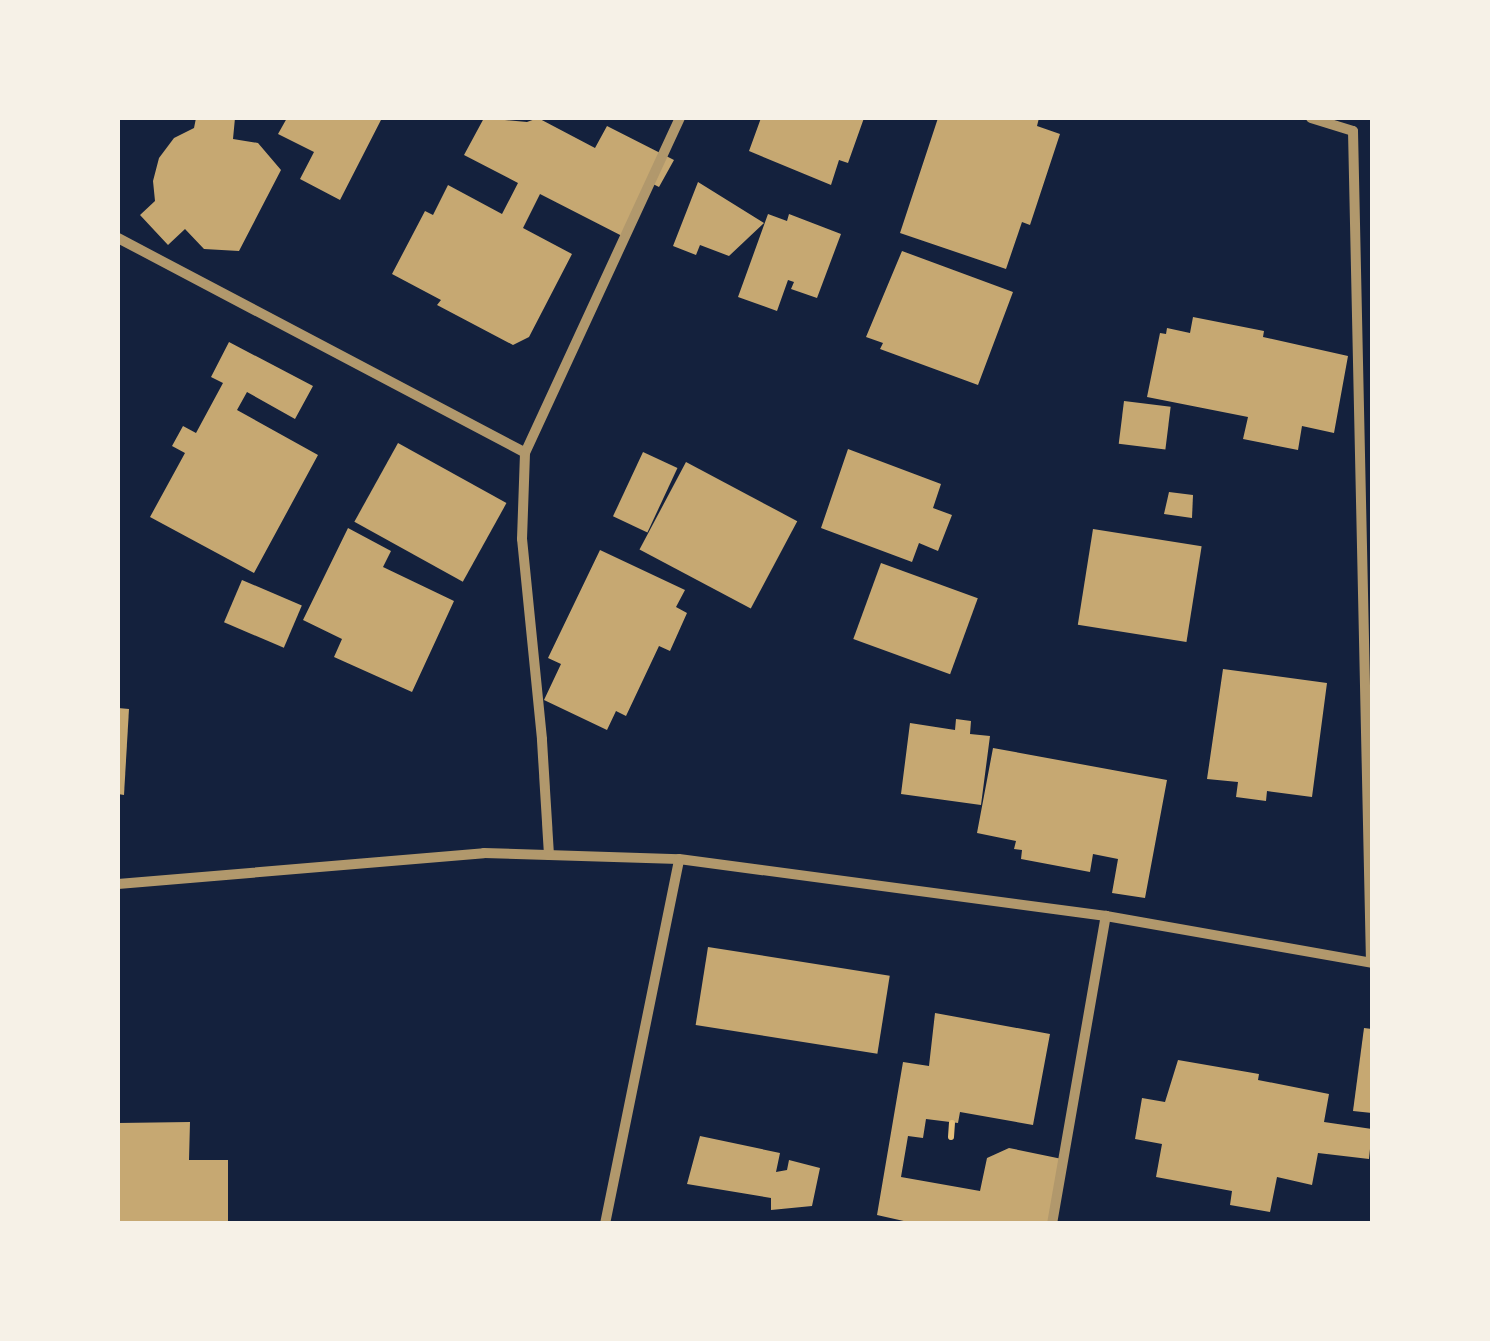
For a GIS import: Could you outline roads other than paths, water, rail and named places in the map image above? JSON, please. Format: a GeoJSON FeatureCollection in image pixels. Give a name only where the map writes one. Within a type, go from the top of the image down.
{"type":"FeatureCollection","features":[{"type":"Feature","properties":{"kind":"street"},"geometry":{"type":"LineString","coordinates":[[548,855],[542,739],[522,539],[524,453],[680,118]]}},
{"type":"Feature","properties":{"kind":"street"},"geometry":{"type":"LineString","coordinates":[[1311,118],[1354,130]]}},
{"type":"Feature","properties":{"kind":"street"},"geometry":{"type":"LineString","coordinates":[[118,884],[484,853],[679,859],[1106,916],[1372,962],[1354,130],[1364,118]]}},
{"type":"Feature","properties":{"kind":"street"},"geometry":{"type":"LineString","coordinates":[[118,238],[524,453]]}},
{"type":"Feature","properties":{"kind":"street"},"geometry":{"type":"LineString","coordinates":[[605,1224],[679,859]]}},
{"type":"Feature","properties":{"kind":"street"},"geometry":{"type":"LineString","coordinates":[[1052,1224],[1106,916]]}}]}
